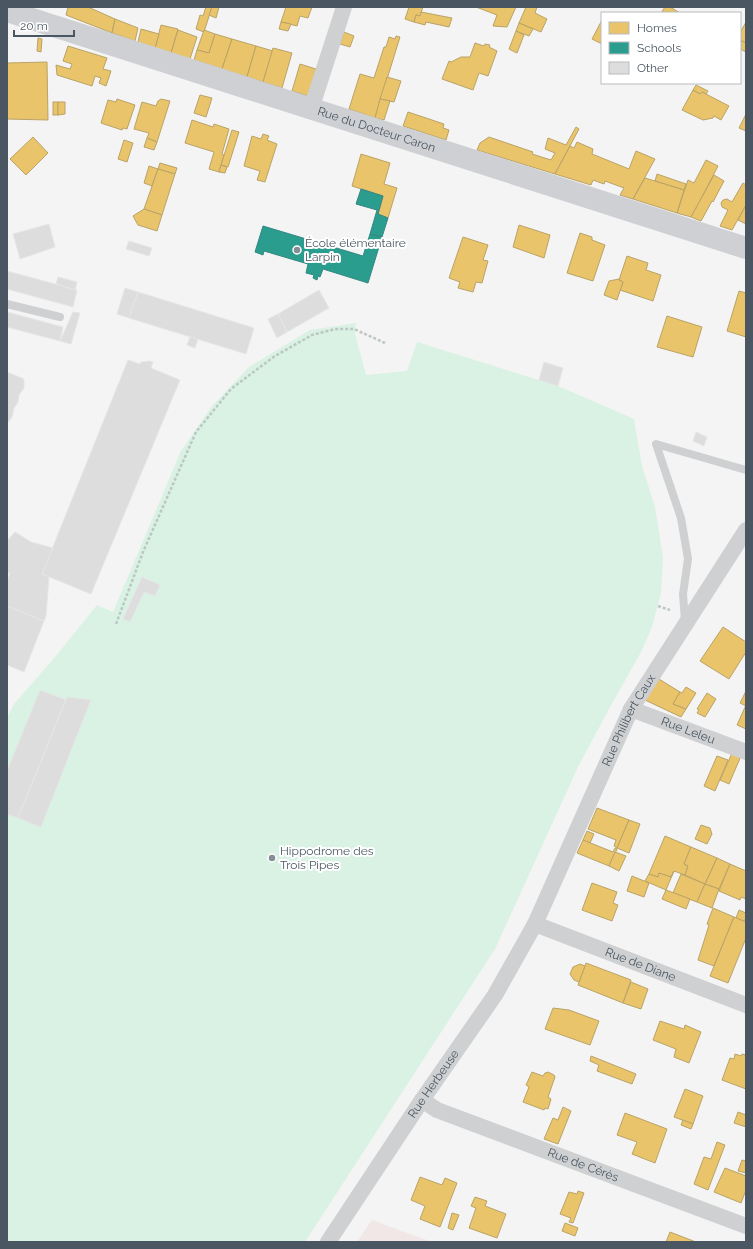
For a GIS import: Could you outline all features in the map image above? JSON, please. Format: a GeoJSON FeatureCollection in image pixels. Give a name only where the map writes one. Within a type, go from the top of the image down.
{"type":"FeatureCollection","features":[{"type":"Feature","properties":{"kind":"street"},"geometry":{"type":"LineString","coordinates":[[311,109],[344,7]]}},
{"type":"Feature","properties":{"kind":"street","name":"Rue du Docteur Caron"},"geometry":{"type":"LineString","coordinates":[[7,11],[746,248]]}},
{"type":"Feature","properties":{"kind":"street","name":"Rue Philibert Caux"},"geometry":{"type":"LineString","coordinates":[[535,924],[631,710],[746,530]]}},
{"type":"Feature","properties":{"kind":"street","name":"Rue Leleu"},"geometry":{"type":"LineString","coordinates":[[631,710],[746,752]]}},
{"type":"Feature","properties":{"kind":"street","name":"Rue de Diane"},"geometry":{"type":"LineString","coordinates":[[535,924],[746,1005]]}},
{"type":"Feature","properties":{"kind":"street","name":"Rue Herbeuse"},"geometry":{"type":"LineString","coordinates":[[328,1242],[422,1100],[495,995],[535,924]]}},
{"type":"Feature","properties":{"kind":"street","name":"Rue de Cérès"},"geometry":{"type":"LineString","coordinates":[[422,1100],[437,1110],[746,1226]]}},
{"type":"Feature","properties":{"kind":"lane"},"geometry":{"type":"LineString","coordinates":[[7,304],[60,317]]}},
{"type":"Feature","properties":{"kind":"lane"},"geometry":{"type":"LineString","coordinates":[[685,626],[683,594],[688,558],[681,518],[656,444],[746,470]]}},
{"type":"Feature","properties":{"kind":"path"},"geometry":{"type":"LineString","coordinates":[[116,624],[143,552],[196,432],[231,389],[275,356],[312,335],[335,329],[354,328],[385,343]]}},
{"type":"Feature","properties":{"kind":"path"},"geometry":{"type":"LineString","coordinates":[[658,606],[670,610]]}},
{"type":"Feature","properties":{"kind":"shaded area"},"geometry":{"type":"Polygon","coordinates":[[[372,1220],[432,1242],[357,1242],[372,1220]]]}},
{"type":"Feature","properties":{"kind":"green space","name":"Hippodrome des Trois Pipes"},"geometry":{"type":"Polygon","coordinates":[[[356,323],[355,334],[366,375],[407,371],[417,342],[558,386],[634,419],[642,466],[655,507],[663,557],[661,593],[652,627],[641,652],[578,767],[495,949],[305,1242],[7,1242],[7,718],[14,704],[55,657],[97,605],[113,612],[181,451],[212,406],[249,367],[310,330],[356,323]]]}},
{"type":"Feature","properties":{"kind":"building: Homes"},"geometry":{"type":"Polygon","coordinates":[[[68,7],[88,7],[115,19],[112,33],[66,15],[68,7]]]}},
{"type":"Feature","properties":{"kind":"building: Homes"},"geometry":{"type":"Polygon","coordinates":[[[206,7],[212,7],[204,32],[196,29],[200,15],[203,16],[206,7]]]}},
{"type":"Feature","properties":{"kind":"building: Homes"},"geometry":{"type":"Polygon","coordinates":[[[212,7],[219,7],[216,18],[209,15],[212,7]]]}},
{"type":"Feature","properties":{"kind":"building: Homes"},"geometry":{"type":"Polygon","coordinates":[[[286,7],[312,7],[308,18],[300,16],[297,26],[281,22],[286,7]]]}},
{"type":"Feature","properties":{"kind":"building: Homes"},"geometry":{"type":"Polygon","coordinates":[[[409,7],[423,7],[420,16],[416,15],[414,22],[405,19],[409,7]]]}},
{"type":"Feature","properties":{"kind":"building: Homes"},"geometry":{"type":"Polygon","coordinates":[[[476,7],[516,7],[507,27],[493,26],[497,15],[476,7]]]}},
{"type":"Feature","properties":{"kind":"building: Homes"},"geometry":{"type":"Polygon","coordinates":[[[526,7],[537,7],[535,13],[547,19],[541,32],[519,23],[526,7]]]}},
{"type":"Feature","properties":{"kind":"building: Homes"},"geometry":{"type":"Polygon","coordinates":[[[665,7],[670,7],[678,12],[662,12],[665,7]]]}},
{"type":"Feature","properties":{"kind":"building: Homes"},"geometry":{"type":"Polygon","coordinates":[[[421,12],[452,18],[449,27],[426,22],[425,25],[414,22],[416,15],[420,16],[421,12]]]}},
{"type":"Feature","properties":{"kind":"building: Homes"},"geometry":{"type":"Polygon","coordinates":[[[115,19],[138,28],[135,41],[112,33],[115,19]]]}},
{"type":"Feature","properties":{"kind":"building: Homes"},"geometry":{"type":"Polygon","coordinates":[[[281,22],[291,24],[288,31],[279,29],[281,22]]]}},
{"type":"Feature","properties":{"kind":"building: Homes"},"geometry":{"type":"Polygon","coordinates":[[[601,22],[601,44],[592,39],[601,22]]]}},
{"type":"Feature","properties":{"kind":"building: Homes"},"geometry":{"type":"Polygon","coordinates":[[[746,22],[746,43],[741,40],[741,31],[746,22]]]}},
{"type":"Feature","properties":{"kind":"building: Homes"},"geometry":{"type":"Polygon","coordinates":[[[519,23],[533,29],[529,36],[516,31],[519,23]]]}},
{"type":"Feature","properties":{"kind":"building: Homes"},"geometry":{"type":"Polygon","coordinates":[[[161,25],[178,29],[171,53],[155,48],[161,25]]]}},
{"type":"Feature","properties":{"kind":"building: Homes"},"geometry":{"type":"Polygon","coordinates":[[[141,29],[159,34],[155,48],[138,42],[141,29]]]}},
{"type":"Feature","properties":{"kind":"building: Homes"},"geometry":{"type":"Polygon","coordinates":[[[178,30],[197,37],[190,59],[171,53],[178,30]]]}},
{"type":"Feature","properties":{"kind":"building: Homes"},"geometry":{"type":"Polygon","coordinates":[[[204,30],[215,34],[209,53],[197,50],[204,30]]]}},
{"type":"Feature","properties":{"kind":"building: Homes"},"geometry":{"type":"Polygon","coordinates":[[[516,31],[524,35],[517,53],[509,49],[516,31]]]}},
{"type":"Feature","properties":{"kind":"building: Homes"},"geometry":{"type":"Polygon","coordinates":[[[344,32],[354,36],[350,47],[340,44],[344,32]]]}},
{"type":"Feature","properties":{"kind":"building: Homes"},"geometry":{"type":"Polygon","coordinates":[[[215,34],[232,39],[222,69],[194,60],[197,50],[209,53],[215,34]]]}},
{"type":"Feature","properties":{"kind":"building: Homes"},"geometry":{"type":"Polygon","coordinates":[[[396,36],[400,37],[375,118],[349,109],[360,74],[374,78],[384,47],[386,47],[389,37],[395,39],[396,36]]]}},
{"type":"Feature","properties":{"kind":"building: Homes"},"geometry":{"type":"Polygon","coordinates":[[[38,38],[42,39],[41,52],[37,51],[38,38]]]}},
{"type":"Feature","properties":{"kind":"building: Homes"},"geometry":{"type":"Polygon","coordinates":[[[232,39],[256,46],[247,77],[222,69],[232,39]]]}},
{"type":"Feature","properties":{"kind":"building: Homes"},"geometry":{"type":"Polygon","coordinates":[[[741,40],[746,43],[746,52],[741,50],[741,40]]]}},
{"type":"Feature","properties":{"kind":"building: Homes"},"geometry":{"type":"Polygon","coordinates":[[[475,43],[484,46],[485,44],[490,45],[489,47],[497,51],[488,76],[479,73],[473,90],[442,79],[449,61],[451,62],[461,57],[470,57],[475,43]]]}},
{"type":"Feature","properties":{"kind":"building: Homes"},"geometry":{"type":"Polygon","coordinates":[[[68,46],[107,58],[103,69],[111,71],[106,86],[99,83],[101,78],[95,76],[92,86],[57,75],[56,65],[70,69],[72,64],[63,61],[68,46]]]}},
{"type":"Feature","properties":{"kind":"building: Homes"},"geometry":{"type":"Polygon","coordinates":[[[256,46],[273,51],[263,82],[247,77],[256,46]]]}},
{"type":"Feature","properties":{"kind":"building: Homes"},"geometry":{"type":"Polygon","coordinates":[[[273,48],[292,53],[282,88],[263,82],[273,48]]]}},
{"type":"Feature","properties":{"kind":"building: Homes"},"geometry":{"type":"Polygon","coordinates":[[[47,62],[48,120],[7,119],[7,63],[47,62]]]}},
{"type":"Feature","properties":{"kind":"building: Homes"},"geometry":{"type":"Polygon","coordinates":[[[300,64],[316,69],[308,96],[292,91],[300,64]]]}},
{"type":"Feature","properties":{"kind":"building: Homes"},"geometry":{"type":"Polygon","coordinates":[[[387,77],[401,81],[394,102],[380,99],[387,77]]]}},
{"type":"Feature","properties":{"kind":"building: Homes"},"geometry":{"type":"Polygon","coordinates":[[[696,85],[708,91],[706,94],[702,92],[700,94],[693,90],[696,85]]]}},
{"type":"Feature","properties":{"kind":"building: Homes"},"geometry":{"type":"Polygon","coordinates":[[[693,90],[700,94],[702,92],[729,106],[721,120],[714,116],[713,118],[703,120],[682,110],[693,90]]]}},
{"type":"Feature","properties":{"kind":"building: Homes"},"geometry":{"type":"Polygon","coordinates":[[[200,95],[212,98],[206,117],[194,113],[200,95]]]}},
{"type":"Feature","properties":{"kind":"building: Homes"},"geometry":{"type":"Polygon","coordinates":[[[117,99],[135,105],[127,129],[123,128],[122,130],[101,123],[108,100],[116,102],[117,99]]]}},
{"type":"Feature","properties":{"kind":"building: Homes"},"geometry":{"type":"Polygon","coordinates":[[[161,99],[170,101],[157,142],[147,138],[149,133],[134,129],[142,102],[156,106],[158,101],[161,99]]]}},
{"type":"Feature","properties":{"kind":"building: Homes"},"geometry":{"type":"Polygon","coordinates":[[[380,99],[390,101],[384,120],[375,118],[380,99]]]}},
{"type":"Feature","properties":{"kind":"building: Homes"},"geometry":{"type":"Polygon","coordinates":[[[53,102],[58,102],[58,115],[53,115],[53,102]]]}},
{"type":"Feature","properties":{"kind":"building: Homes"},"geometry":{"type":"Polygon","coordinates":[[[58,102],[65,102],[65,114],[58,115],[58,102]]]}},
{"type":"Feature","properties":{"kind":"building: Homes"},"geometry":{"type":"Polygon","coordinates":[[[408,112],[444,124],[443,128],[449,130],[446,140],[403,126],[408,112]]]}},
{"type":"Feature","properties":{"kind":"building: Homes"},"geometry":{"type":"Polygon","coordinates":[[[746,114],[746,131],[739,128],[746,114]]]}},
{"type":"Feature","properties":{"kind":"building: Homes"},"geometry":{"type":"Polygon","coordinates":[[[192,120],[213,127],[214,124],[229,129],[219,172],[209,169],[214,152],[185,143],[192,120]]]}},
{"type":"Feature","properties":{"kind":"building: Homes"},"geometry":{"type":"Polygon","coordinates":[[[576,127],[579,129],[555,174],[477,150],[480,143],[489,137],[533,152],[532,154],[551,160],[555,153],[545,149],[548,138],[566,145],[576,127]]]}},
{"type":"Feature","properties":{"kind":"building: Homes"},"geometry":{"type":"Polygon","coordinates":[[[232,130],[239,132],[228,167],[221,165],[232,130]]]}},
{"type":"Feature","properties":{"kind":"building: Homes"},"geometry":{"type":"Polygon","coordinates":[[[263,134],[269,136],[267,140],[277,144],[265,182],[257,180],[260,171],[244,166],[252,136],[261,139],[263,134]]]}},
{"type":"Feature","properties":{"kind":"building: Homes"},"geometry":{"type":"Polygon","coordinates":[[[33,137],[48,153],[26,175],[10,159],[33,137]]]}},
{"type":"Feature","properties":{"kind":"building: Homes"},"geometry":{"type":"Polygon","coordinates":[[[147,138],[157,142],[154,150],[144,147],[147,138]]]}},
{"type":"Feature","properties":{"kind":"building: Homes"},"geometry":{"type":"Polygon","coordinates":[[[124,140],[133,143],[127,162],[118,159],[124,140]]]}},
{"type":"Feature","properties":{"kind":"building: Homes"},"geometry":{"type":"Polygon","coordinates":[[[577,142],[593,149],[592,154],[629,169],[636,151],[655,159],[633,199],[620,195],[624,188],[605,181],[604,184],[593,180],[591,185],[555,174],[570,146],[574,148],[577,142]]]}},
{"type":"Feature","properties":{"kind":"building: Homes"},"geometry":{"type":"Polygon","coordinates":[[[361,154],[390,163],[384,184],[397,188],[388,218],[378,214],[383,196],[352,186],[361,154]]]}},
{"type":"Feature","properties":{"kind":"building: Homes"},"geometry":{"type":"Polygon","coordinates":[[[706,160],[718,166],[700,201],[691,217],[677,213],[688,180],[694,183],[706,160]]]}},
{"type":"Feature","properties":{"kind":"building: Homes"},"geometry":{"type":"Polygon","coordinates":[[[160,163],[177,168],[175,174],[158,169],[160,163]]]}},
{"type":"Feature","properties":{"kind":"building: Homes"},"geometry":{"type":"Polygon","coordinates":[[[221,165],[227,167],[225,173],[219,172],[221,165]]]}},
{"type":"Feature","properties":{"kind":"building: Homes"},"geometry":{"type":"Polygon","coordinates":[[[149,166],[158,169],[152,186],[144,183],[149,166]]]}},
{"type":"Feature","properties":{"kind":"building: Homes"},"geometry":{"type":"Polygon","coordinates":[[[158,169],[175,174],[162,215],[144,209],[158,169]]]}},
{"type":"Feature","properties":{"kind":"building: Homes"},"geometry":{"type":"Polygon","coordinates":[[[657,174],[686,184],[684,190],[655,181],[657,174]]]}},
{"type":"Feature","properties":{"kind":"building: Homes"},"geometry":{"type":"Polygon","coordinates":[[[714,175],[724,181],[713,202],[712,201],[701,221],[691,217],[714,175]]]}},
{"type":"Feature","properties":{"kind":"building: Homes"},"geometry":{"type":"Polygon","coordinates":[[[645,178],[684,190],[677,213],[633,199],[645,178]]]}},
{"type":"Feature","properties":{"kind":"building: Homes"},"geometry":{"type":"Polygon","coordinates":[[[743,183],[746,185],[746,205],[732,230],[720,226],[728,210],[722,207],[721,203],[723,200],[727,199],[732,202],[743,183]]]}},
{"type":"Feature","properties":{"kind":"building: Homes"},"geometry":{"type":"Polygon","coordinates":[[[746,205],[746,224],[738,220],[746,205]]]}},
{"type":"Feature","properties":{"kind":"building: Homes"},"geometry":{"type":"Polygon","coordinates":[[[144,209],[162,215],[157,231],[138,225],[133,216],[144,209]]]}},
{"type":"Feature","properties":{"kind":"building: Homes"},"geometry":{"type":"Polygon","coordinates":[[[519,225],[550,235],[544,258],[513,247],[519,225]]]}},
{"type":"Feature","properties":{"kind":"building: Homes"},"geometry":{"type":"Polygon","coordinates":[[[580,233],[592,237],[592,240],[605,245],[593,281],[567,273],[580,233]]]}},
{"type":"Feature","properties":{"kind":"building: Homes"},"geometry":{"type":"Polygon","coordinates":[[[463,237],[488,245],[483,260],[488,261],[482,283],[476,282],[473,292],[458,288],[460,282],[449,278],[463,237]]]}},
{"type":"Feature","properties":{"kind":"building: Homes"},"geometry":{"type":"Polygon","coordinates":[[[627,256],[648,263],[646,270],[661,275],[653,301],[620,290],[623,282],[619,280],[627,256]]]}},
{"type":"Feature","properties":{"kind":"building: Homes"},"geometry":{"type":"Polygon","coordinates":[[[619,279],[623,282],[617,300],[604,295],[609,281],[619,279]]]}},
{"type":"Feature","properties":{"kind":"building: Homes"},"geometry":{"type":"Polygon","coordinates":[[[739,291],[746,293],[746,337],[727,331],[739,291]]]}},
{"type":"Feature","properties":{"kind":"building: Homes"},"geometry":{"type":"Polygon","coordinates":[[[667,316],[702,327],[693,357],[657,347],[667,316]]]}},
{"type":"Feature","properties":{"kind":"building: Homes"},"geometry":{"type":"Polygon","coordinates":[[[723,627],[746,642],[746,652],[729,679],[700,661],[723,627]]]}},
{"type":"Feature","properties":{"kind":"building: Homes"},"geometry":{"type":"Polygon","coordinates":[[[659,679],[680,692],[673,704],[686,709],[681,717],[645,700],[659,679]]]}},
{"type":"Feature","properties":{"kind":"building: Homes"},"geometry":{"type":"Polygon","coordinates":[[[686,687],[696,693],[686,709],[673,704],[680,692],[682,693],[686,687]]]}},
{"type":"Feature","properties":{"kind":"building: Homes"},"geometry":{"type":"Polygon","coordinates":[[[746,691],[746,706],[740,703],[746,691]]]}},
{"type":"Feature","properties":{"kind":"building: Homes"},"geometry":{"type":"Polygon","coordinates":[[[707,693],[716,699],[705,717],[697,713],[699,710],[697,709],[707,693]]]}},
{"type":"Feature","properties":{"kind":"building: Homes"},"geometry":{"type":"Polygon","coordinates":[[[746,705],[746,729],[737,725],[746,705]]]}},
{"type":"Feature","properties":{"kind":"building: Homes"},"geometry":{"type":"Polygon","coordinates":[[[732,753],[741,756],[729,784],[720,780],[732,753]]]}},
{"type":"Feature","properties":{"kind":"building: Homes"},"geometry":{"type":"Polygon","coordinates":[[[717,756],[728,760],[715,791],[704,786],[717,756]]]}},
{"type":"Feature","properties":{"kind":"building: Homes"},"geometry":{"type":"Polygon","coordinates":[[[597,808],[629,820],[617,848],[614,846],[616,840],[588,829],[597,808]]]}},
{"type":"Feature","properties":{"kind":"building: Homes"},"geometry":{"type":"Polygon","coordinates":[[[629,820],[640,824],[629,853],[617,848],[629,820]]]}},
{"type":"Feature","properties":{"kind":"building: Homes"},"geometry":{"type":"Polygon","coordinates":[[[701,825],[710,828],[712,834],[707,844],[695,839],[701,825]]]}},
{"type":"Feature","properties":{"kind":"building: Homes"},"geometry":{"type":"Polygon","coordinates":[[[587,831],[594,834],[590,843],[583,840],[587,831]]]}},
{"type":"Feature","properties":{"kind":"building: Homes"},"geometry":{"type":"Polygon","coordinates":[[[665,836],[691,847],[684,864],[688,866],[685,875],[674,871],[671,877],[659,873],[658,877],[649,874],[665,836]]]}},
{"type":"Feature","properties":{"kind":"building: Homes"},"geometry":{"type":"Polygon","coordinates":[[[583,840],[613,852],[615,848],[617,849],[609,866],[577,853],[583,840]]]}},
{"type":"Feature","properties":{"kind":"building: Homes"},"geometry":{"type":"Polygon","coordinates":[[[691,847],[717,858],[705,884],[685,875],[688,866],[684,864],[691,847]]]}},
{"type":"Feature","properties":{"kind":"building: Homes"},"geometry":{"type":"Polygon","coordinates":[[[615,852],[626,856],[619,871],[609,866],[615,852]]]}},
{"type":"Feature","properties":{"kind":"building: Homes"},"geometry":{"type":"Polygon","coordinates":[[[717,858],[730,864],[719,889],[705,884],[717,858]]]}},
{"type":"Feature","properties":{"kind":"building: Homes"},"geometry":{"type":"Polygon","coordinates":[[[730,864],[746,871],[746,899],[741,897],[740,900],[719,891],[730,864]]]}},
{"type":"Feature","properties":{"kind":"building: Homes"},"geometry":{"type":"Polygon","coordinates":[[[674,871],[666,890],[645,881],[649,874],[658,877],[659,873],[671,877],[674,871]]]}},
{"type":"Feature","properties":{"kind":"building: Homes"},"geometry":{"type":"Polygon","coordinates":[[[681,874],[705,884],[697,902],[673,893],[681,874]]]}},
{"type":"Feature","properties":{"kind":"building: Homes"},"geometry":{"type":"Polygon","coordinates":[[[632,876],[649,883],[644,897],[627,891],[632,876]]]}},
{"type":"Feature","properties":{"kind":"building: Homes"},"geometry":{"type":"Polygon","coordinates":[[[592,883],[617,892],[613,903],[618,905],[612,921],[582,910],[592,883]]]}},
{"type":"Feature","properties":{"kind":"building: Homes"},"geometry":{"type":"Polygon","coordinates":[[[705,884],[719,889],[712,908],[697,902],[705,884]]]}},
{"type":"Feature","properties":{"kind":"building: Homes"},"geometry":{"type":"Polygon","coordinates":[[[666,890],[690,899],[686,909],[662,899],[666,890]]]}},
{"type":"Feature","properties":{"kind":"building: Homes"},"geometry":{"type":"Polygon","coordinates":[[[713,908],[734,917],[714,966],[698,960],[709,925],[707,924],[713,908]]]}},
{"type":"Feature","properties":{"kind":"building: Homes"},"geometry":{"type":"Polygon","coordinates":[[[739,910],[746,913],[745,922],[736,918],[739,910]]]}},
{"type":"Feature","properties":{"kind":"building: Homes"},"geometry":{"type":"Polygon","coordinates":[[[734,917],[746,922],[746,938],[728,983],[710,976],[734,917]]]}},
{"type":"Feature","properties":{"kind":"building: Homes"},"geometry":{"type":"Polygon","coordinates":[[[586,963],[631,980],[623,1003],[578,985],[586,963]]]}},
{"type":"Feature","properties":{"kind":"building: Homes"},"geometry":{"type":"Polygon","coordinates":[[[580,964],[585,966],[579,982],[574,980],[570,974],[573,967],[580,964]]]}},
{"type":"Feature","properties":{"kind":"building: Homes"},"geometry":{"type":"Polygon","coordinates":[[[631,982],[648,989],[641,1009],[623,1003],[631,982]]]}},
{"type":"Feature","properties":{"kind":"building: Homes"},"geometry":{"type":"Polygon","coordinates":[[[553,1008],[569,1010],[599,1021],[590,1045],[545,1029],[553,1008]]]}},
{"type":"Feature","properties":{"kind":"building: Homes"},"geometry":{"type":"Polygon","coordinates":[[[660,1021],[684,1029],[685,1025],[701,1032],[689,1063],[674,1057],[676,1049],[653,1040],[660,1021]]]}},
{"type":"Feature","properties":{"kind":"building: Homes"},"geometry":{"type":"Polygon","coordinates":[[[735,1054],[741,1056],[742,1054],[746,1055],[746,1089],[722,1080],[730,1058],[734,1059],[735,1054]]]}},
{"type":"Feature","properties":{"kind":"building: Homes"},"geometry":{"type":"Polygon","coordinates":[[[591,1056],[636,1074],[632,1084],[597,1071],[599,1065],[590,1061],[591,1056]]]}},
{"type":"Feature","properties":{"kind":"building: Homes"},"geometry":{"type":"Polygon","coordinates":[[[532,1072],[543,1076],[548,1072],[555,1077],[548,1097],[551,1099],[548,1109],[545,1108],[544,1110],[523,1102],[529,1087],[526,1085],[532,1072]]]}},
{"type":"Feature","properties":{"kind":"building: Homes"},"geometry":{"type":"Polygon","coordinates":[[[685,1089],[703,1096],[693,1124],[674,1117],[685,1089]]]}},
{"type":"Feature","properties":{"kind":"building: Homes"},"geometry":{"type":"Polygon","coordinates":[[[563,1107],[571,1111],[558,1144],[544,1139],[553,1118],[558,1120],[563,1107]]]}},
{"type":"Feature","properties":{"kind":"building: Homes"},"geometry":{"type":"Polygon","coordinates":[[[738,1112],[746,1115],[746,1127],[734,1123],[738,1112]]]}},
{"type":"Feature","properties":{"kind":"building: Homes"},"geometry":{"type":"Polygon","coordinates":[[[625,1113],[667,1129],[655,1163],[632,1154],[637,1142],[617,1135],[625,1113]]]}},
{"type":"Feature","properties":{"kind":"building: Homes"},"geometry":{"type":"Polygon","coordinates":[[[683,1120],[693,1124],[691,1129],[681,1125],[683,1120]]]}},
{"type":"Feature","properties":{"kind":"building: Homes"},"geometry":{"type":"Polygon","coordinates":[[[717,1142],[725,1145],[708,1190],[694,1184],[704,1157],[711,1159],[717,1142]]]}},
{"type":"Feature","properties":{"kind":"building: Homes"},"geometry":{"type":"Polygon","coordinates":[[[742,1160],[746,1161],[746,1173],[738,1171],[742,1160]]]}},
{"type":"Feature","properties":{"kind":"building: Homes"},"geometry":{"type":"Polygon","coordinates":[[[725,1168],[746,1176],[746,1190],[741,1203],[714,1192],[725,1168]]]}},
{"type":"Feature","properties":{"kind":"building: Homes"},"geometry":{"type":"Polygon","coordinates":[[[420,1177],[442,1185],[445,1178],[457,1183],[440,1227],[420,1219],[425,1206],[411,1200],[420,1177]]]}},
{"type":"Feature","properties":{"kind":"building: Homes"},"geometry":{"type":"Polygon","coordinates":[[[578,1191],[584,1193],[573,1223],[569,1222],[571,1218],[560,1214],[569,1192],[577,1194],[578,1191]]]}},
{"type":"Feature","properties":{"kind":"building: Homes"},"geometry":{"type":"Polygon","coordinates":[[[475,1197],[487,1201],[485,1206],[506,1214],[497,1238],[469,1228],[476,1208],[471,1206],[475,1197]]]}},
{"type":"Feature","properties":{"kind":"building: Homes"},"geometry":{"type":"Polygon","coordinates":[[[452,1213],[459,1215],[453,1230],[448,1228],[452,1213]]]}},
{"type":"Feature","properties":{"kind":"building: Homes"},"geometry":{"type":"Polygon","coordinates":[[[565,1223],[578,1228],[575,1236],[562,1231],[565,1223]]]}},
{"type":"Feature","properties":{"kind":"building: Homes"},"geometry":{"type":"Polygon","coordinates":[[[670,1232],[696,1242],[666,1242],[670,1232]]]}},
{"type":"Feature","properties":{"kind":"building: Schools"},"geometry":{"type":"Polygon","coordinates":[[[361,189],[383,196],[378,214],[388,218],[382,237],[370,234],[377,210],[356,204],[361,189]]]}},
{"type":"Feature","properties":{"kind":"building: Schools"},"geometry":{"type":"Polygon","coordinates":[[[263,226],[363,256],[370,234],[382,237],[368,283],[323,269],[317,280],[313,278],[314,275],[306,273],[308,264],[264,251],[263,255],[255,252],[263,226]]]}},
{"type":"Feature","properties":{"kind":"building: Other"},"geometry":{"type":"Polygon","coordinates":[[[49,224],[55,247],[20,259],[13,234],[49,224]]]}},
{"type":"Feature","properties":{"kind":"building: Other"},"geometry":{"type":"Polygon","coordinates":[[[129,241],[152,248],[149,256],[126,249],[129,241]]]}},
{"type":"Feature","properties":{"kind":"building: Other"},"geometry":{"type":"Polygon","coordinates":[[[7,271],[77,290],[73,307],[7,289],[7,271]]]}},
{"type":"Feature","properties":{"kind":"building: Other"},"geometry":{"type":"Polygon","coordinates":[[[58,277],[77,282],[75,290],[56,284],[58,277]]]}},
{"type":"Feature","properties":{"kind":"building: Other"},"geometry":{"type":"Polygon","coordinates":[[[125,288],[138,292],[129,318],[117,314],[125,288]]]}},
{"type":"Feature","properties":{"kind":"building: Other"},"geometry":{"type":"Polygon","coordinates":[[[319,290],[329,308],[287,332],[278,314],[319,290]]]}},
{"type":"Feature","properties":{"kind":"building: Other"},"geometry":{"type":"Polygon","coordinates":[[[138,292],[254,328],[246,354],[129,318],[138,292]]]}},
{"type":"Feature","properties":{"kind":"building: Other"},"geometry":{"type":"Polygon","coordinates":[[[7,312],[63,327],[60,341],[7,327],[7,312]]]}},
{"type":"Feature","properties":{"kind":"building: Other"},"geometry":{"type":"Polygon","coordinates":[[[73,312],[80,313],[71,344],[60,341],[73,312]]]}},
{"type":"Feature","properties":{"kind":"building: Other"},"geometry":{"type":"Polygon","coordinates":[[[278,314],[287,332],[277,338],[268,319],[278,314]]]}},
{"type":"Feature","properties":{"kind":"building: Other"},"geometry":{"type":"Polygon","coordinates":[[[190,337],[198,339],[195,348],[187,345],[190,337]]]}},
{"type":"Feature","properties":{"kind":"building: Other"},"geometry":{"type":"Polygon","coordinates":[[[128,360],[140,364],[141,362],[153,362],[151,368],[180,380],[91,594],[42,574],[128,360]]]}},
{"type":"Feature","properties":{"kind":"building: Other"},"geometry":{"type":"Polygon","coordinates":[[[544,362],[563,368],[558,386],[539,380],[544,362]]]}},
{"type":"Feature","properties":{"kind":"building: Other"},"geometry":{"type":"Polygon","coordinates":[[[7,372],[24,379],[24,388],[19,395],[12,417],[7,424],[7,372]]]}},
{"type":"Feature","properties":{"kind":"building: Other"},"geometry":{"type":"Polygon","coordinates":[[[696,432],[707,437],[704,446],[693,441],[696,432]]]}},
{"type":"Feature","properties":{"kind":"building: Other"},"geometry":{"type":"Polygon","coordinates":[[[15,532],[31,542],[53,548],[42,574],[49,577],[46,616],[44,621],[7,606],[7,582],[10,573],[7,573],[7,541],[15,532]]]}},
{"type":"Feature","properties":{"kind":"building: Other"},"geometry":{"type":"Polygon","coordinates":[[[142,577],[160,585],[155,596],[144,592],[130,622],[123,619],[142,577]]]}},
{"type":"Feature","properties":{"kind":"building: Other"},"geometry":{"type":"Polygon","coordinates":[[[7,606],[44,621],[24,672],[7,665],[7,606]]]}},
{"type":"Feature","properties":{"kind":"building: Other"},"geometry":{"type":"Polygon","coordinates":[[[40,690],[66,700],[18,818],[7,814],[7,771],[40,690]]]}},
{"type":"Feature","properties":{"kind":"building: Other"},"geometry":{"type":"Polygon","coordinates":[[[67,697],[91,700],[41,827],[18,818],[67,697]]]}},
{"type":"Feature","properties":{"kind":"place","name":"École élémentaire Larpin"},"geometry":{"type":"Point","coordinates":[297,250]}},
{"type":"Feature","properties":{"kind":"place","name":"Hippodrome des Trois Pipes"},"geometry":{"type":"Point","coordinates":[272,858]}}]}
